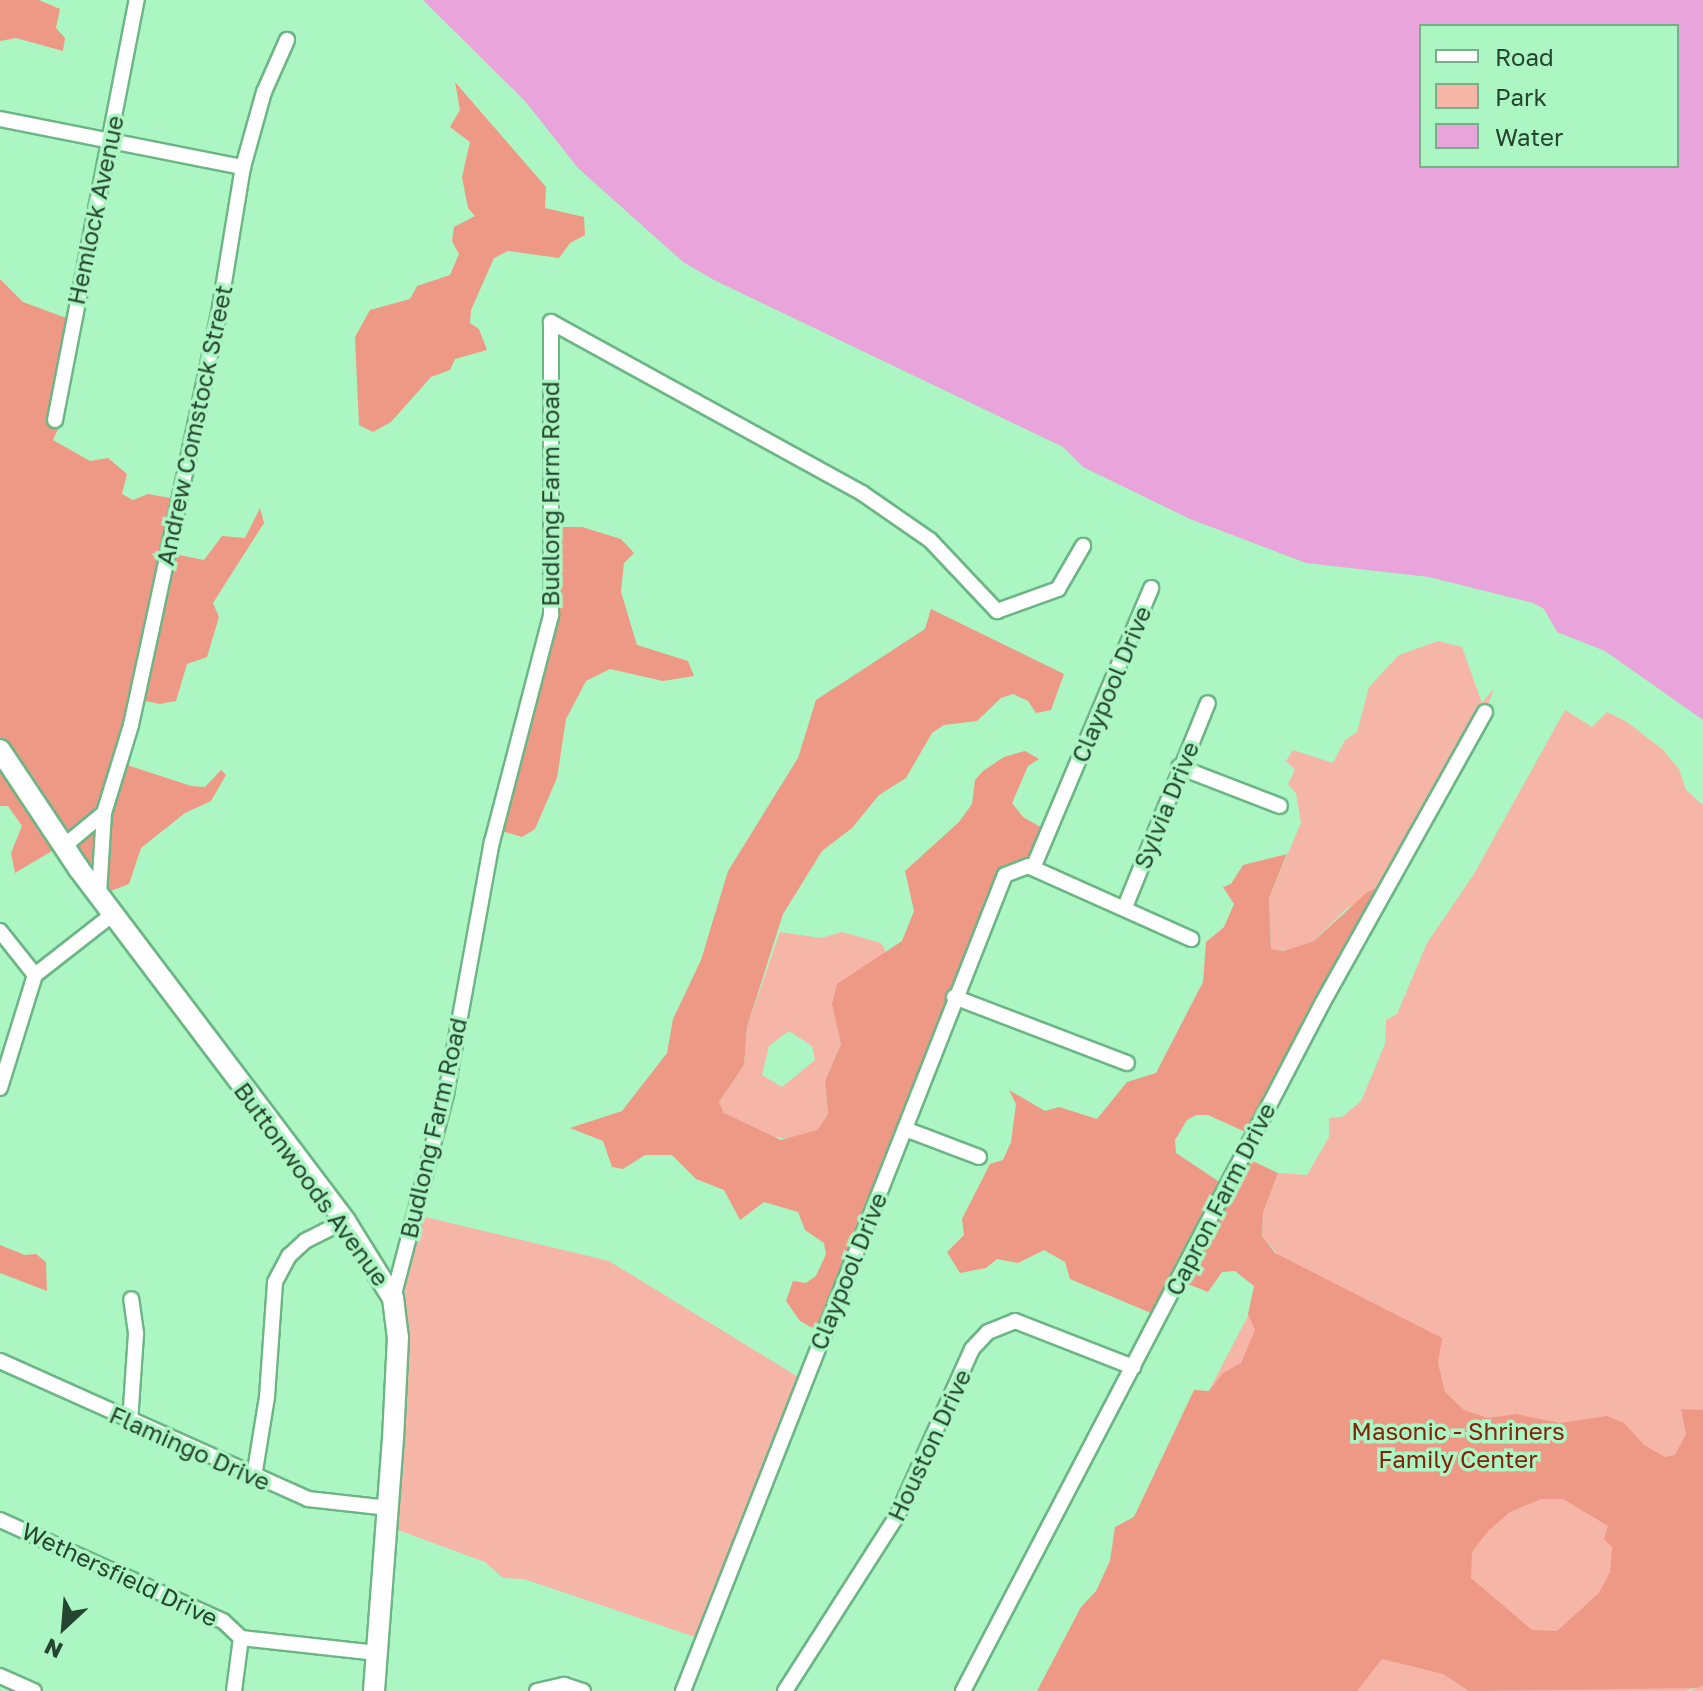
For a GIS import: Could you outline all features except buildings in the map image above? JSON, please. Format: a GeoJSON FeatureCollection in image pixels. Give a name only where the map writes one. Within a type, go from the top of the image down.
{"type":"FeatureCollection","features":[{"type":"Feature","properties":{"kind":"street","name":"Hemlock Avenue"},"geometry":{"type":"LineString","coordinates":[[55,420],[137,0]]}},
{"type":"Feature","properties":{"kind":"street","name":"Andrew Comstock Street"},"geometry":{"type":"LineString","coordinates":[[99,894],[104,813],[137,697],[220,307],[243,167],[264,92],[287,40]]}},
{"type":"Feature","properties":{"kind":"street"},"geometry":{"type":"LineString","coordinates":[[0,119],[111,138],[243,167]]}},
{"type":"Feature","properties":{"kind":"street","name":"Budlong Farm Road"},"geometry":{"type":"LineString","coordinates":[[393,1298],[446,1094],[492,842],[551,615],[551,322],[862,493],[930,540],[997,611],[1058,589],[1083,546]]}},
{"type":"Feature","properties":{"kind":"street","name":"Claypool Drive"},"geometry":{"type":"LineString","coordinates":[[683,1691],[954,997],[1005,875],[1030,867],[1151,588]]}},
{"type":"Feature","properties":{"kind":"street","name":"Sylvia Drive"},"geometry":{"type":"LineString","coordinates":[[1125,907],[1179,767],[1208,703]]}},
{"type":"Feature","properties":{"kind":"street","name":"Capron Farm Drive"},"geometry":{"type":"LineString","coordinates":[[963,1691],[1323,1002],[1485,712]]}},
{"type":"Feature","properties":{"kind":"street","name":"Buttonwoods Avenue"},"geometry":{"type":"LineString","coordinates":[[0,750],[113,914],[345,1221],[393,1298],[398,1337],[374,1691]]}},
{"type":"Feature","properties":{"kind":"street"},"geometry":{"type":"LineString","coordinates":[[1179,767],[1280,806]]}},
{"type":"Feature","properties":{"kind":"street"},"geometry":{"type":"LineString","coordinates":[[64,846],[104,813]]}},
{"type":"Feature","properties":{"kind":"street"},"geometry":{"type":"LineString","coordinates":[[1030,867],[1191,939]]}},
{"type":"Feature","properties":{"kind":"street"},"geometry":{"type":"LineString","coordinates":[[0,1088],[35,975],[113,914]]}},
{"type":"Feature","properties":{"kind":"street"},"geometry":{"type":"LineString","coordinates":[[0,931],[35,975]]}},
{"type":"Feature","properties":{"kind":"street"},"geometry":{"type":"LineString","coordinates":[[954,997],[1127,1063]]}},
{"type":"Feature","properties":{"kind":"street"},"geometry":{"type":"LineString","coordinates":[[905,1129],[979,1157]]}},
{"type":"Feature","properties":{"kind":"street"},"geometry":{"type":"LineString","coordinates":[[254,1477],[267,1397],[275,1282],[289,1256],[305,1241],[345,1221]]}},
{"type":"Feature","properties":{"kind":"street"},"geometry":{"type":"LineString","coordinates":[[130,1422],[136,1333],[131,1299]]}},
{"type":"Feature","properties":{"kind":"street","name":"Houston Drive"},"geometry":{"type":"LineString","coordinates":[[785,1691],[897,1516],[972,1349],[988,1332],[1015,1321],[1133,1367]]}},
{"type":"Feature","properties":{"kind":"street","name":"Flamingo Drive"},"geometry":{"type":"LineString","coordinates":[[0,1361],[130,1422],[308,1499],[388,1508]]}},
{"type":"Feature","properties":{"kind":"street","name":"Wethersfield Drive"},"geometry":{"type":"LineString","coordinates":[[0,1520],[223,1621],[241,1638],[377,1653]]}},
{"type":"Feature","properties":{"kind":"street"},"geometry":{"type":"LineString","coordinates":[[234,1691],[241,1638]]}},
{"type":"Feature","properties":{"kind":"street"},"geometry":{"type":"LineString","coordinates":[[0,1676],[34,1691]]}},
{"type":"Feature","properties":{"kind":"street"},"geometry":{"type":"LineString","coordinates":[[537,1691],[564,1685],[583,1691]]}},
{"type":"Feature","properties":{"kind":"green space"},"geometry":{"type":"Polygon","coordinates":[[[0,0],[39,0],[60,9],[56,28],[65,38],[63,51],[16,38],[0,41],[0,0]]]}},
{"type":"Feature","properties":{"kind":"green space"},"geometry":{"type":"Polygon","coordinates":[[[455,82],[546,187],[545,208],[584,217],[585,235],[570,243],[559,258],[508,251],[494,258],[471,310],[470,323],[479,329],[487,350],[455,359],[450,370],[431,377],[391,422],[373,432],[359,425],[355,337],[370,310],[410,299],[417,286],[450,275],[459,254],[452,241],[454,227],[475,216],[468,208],[462,177],[470,142],[450,127],[460,110],[455,82]]]}},
{"type":"Feature","properties":{"kind":"green space"},"geometry":{"type":"Polygon","coordinates":[[[0,279],[23,302],[69,319],[52,410],[58,429],[53,440],[90,461],[108,458],[127,474],[122,494],[133,500],[148,494],[176,499],[169,553],[204,560],[222,536],[245,538],[260,508],[264,523],[213,603],[219,617],[207,657],[187,664],[176,701],[160,704],[136,699],[121,763],[191,786],[205,787],[221,770],[226,775],[211,801],[185,813],[141,848],[129,884],[100,895],[62,845],[15,873],[11,853],[22,826],[8,806],[0,806],[0,279]]]}},
{"type":"Feature","properties":{"kind":"green space"},"geometry":{"type":"Polygon","coordinates":[[[552,527],[582,527],[621,539],[634,553],[624,563],[621,592],[637,645],[688,661],[694,676],[663,681],[610,669],[586,681],[566,719],[557,778],[535,829],[522,837],[495,829],[539,669],[552,527]]]}},
{"type":"Feature","properties":{"kind":"green space"},"geometry":{"type":"Polygon","coordinates":[[[931,609],[1064,674],[1051,710],[1036,713],[1028,701],[1013,694],[1001,698],[977,721],[944,725],[932,733],[906,778],[879,795],[852,828],[822,851],[783,914],[747,1027],[744,1065],[719,1102],[724,1113],[781,1140],[817,1130],[828,1114],[825,1081],[841,1044],[832,1004],[837,984],[902,941],[914,911],[905,871],[959,822],[972,804],[975,780],[983,771],[1004,757],[1025,751],[1039,759],[1028,766],[1012,803],[1023,817],[1046,830],[1028,866],[1005,875],[822,1333],[800,1321],[786,1301],[793,1281],[806,1283],[816,1276],[826,1254],[824,1243],[805,1230],[798,1212],[764,1202],[740,1220],[724,1190],[696,1179],[672,1155],[645,1155],[623,1169],[612,1167],[603,1141],[570,1128],[622,1111],[667,1053],[673,1019],[701,960],[728,871],[798,758],[816,700],[925,629],[931,609]]]}},
{"type":"Feature","properties":{"kind":"green space"},"geometry":{"type":"Polygon","coordinates":[[[1438,641],[1462,647],[1482,703],[1494,688],[1486,710],[1385,884],[1345,910],[1314,941],[1285,951],[1271,949],[1269,898],[1301,823],[1296,793],[1288,784],[1295,770],[1286,761],[1293,750],[1333,763],[1345,740],[1357,732],[1369,687],[1399,655],[1438,641]]]}},
{"type":"Feature","properties":{"kind":"green space","name":"Masonic - Shriners Family Center"},"geometry":{"type":"Polygon","coordinates":[[[1565,710],[1592,727],[1607,712],[1627,722],[1662,749],[1679,769],[1686,790],[1703,805],[1703,1691],[1691,1691],[1700,1686],[1686,1691],[1053,1691],[1279,1256],[1262,1236],[1263,1213],[1278,1173],[1307,1175],[1329,1137],[1329,1118],[1342,1117],[1361,1101],[1385,1044],[1386,1020],[1397,1014],[1427,943],[1474,874],[1565,710]]]}},
{"type":"Feature","properties":{"kind":"green space"},"geometry":{"type":"Polygon","coordinates":[[[1287,854],[1269,898],[1271,949],[1284,951],[1314,941],[1366,893],[1388,882],[1252,1135],[1208,1115],[1196,1115],[1187,1120],[1175,1140],[1176,1153],[1224,1185],[1242,1156],[1278,1173],[1263,1213],[1262,1236],[1275,1253],[1442,1338],[1438,1363],[1445,1392],[1464,1410],[1488,1418],[1516,1414],[1560,1423],[1607,1416],[1624,1423],[1644,1445],[1665,1457],[1675,1455],[1686,1434],[1681,1409],[1703,1410],[1703,1685],[1698,1688],[1469,1691],[1443,1674],[1382,1659],[1357,1691],[1037,1691],[1081,1607],[1096,1591],[1110,1561],[1115,1527],[1134,1517],[1194,1390],[1209,1391],[1223,1373],[1241,1363],[1255,1330],[1248,1314],[1254,1286],[1235,1271],[1222,1272],[1208,1292],[1178,1280],[1158,1316],[1070,1279],[1065,1262],[1044,1250],[1018,1263],[997,1259],[986,1268],[960,1273],[947,1252],[964,1235],[962,1219],[990,1164],[1003,1160],[1011,1142],[1016,1104],[1009,1090],[1045,1111],[1059,1107],[1097,1119],[1127,1082],[1156,1073],[1203,982],[1206,942],[1224,927],[1234,904],[1223,887],[1231,884],[1243,865],[1287,854]],[[1541,1499],[1510,1512],[1488,1531],[1472,1552],[1471,1578],[1532,1630],[1557,1631],[1599,1593],[1610,1572],[1612,1547],[1604,1539],[1608,1526],[1563,1499],[1541,1499]]]}},
{"type":"Feature","properties":{"kind":"green space"},"geometry":{"type":"Polygon","coordinates":[[[780,932],[821,938],[842,932],[881,943],[887,954],[839,1033],[841,1044],[825,1081],[828,1114],[817,1130],[795,1140],[763,1135],[724,1113],[719,1102],[744,1065],[747,1027],[780,932]],[[789,1031],[769,1046],[762,1075],[782,1087],[815,1060],[812,1046],[789,1031]]]}},
{"type":"Feature","properties":{"kind":"green space"},"geometry":{"type":"Polygon","coordinates":[[[417,1215],[609,1261],[803,1380],[701,1639],[524,1579],[503,1578],[485,1562],[387,1526],[397,1338],[386,1280],[417,1215]]]}},
{"type":"Feature","properties":{"kind":"green space"},"geometry":{"type":"Polygon","coordinates":[[[0,1245],[25,1255],[36,1254],[46,1262],[47,1291],[0,1273],[0,1245]]]}},
{"type":"Feature","properties":{"kind":"water"},"geometry":{"type":"Polygon","coordinates":[[[423,0],[1703,0],[1703,720],[1605,651],[1557,632],[1544,609],[1533,603],[1429,577],[1306,563],[1190,519],[1083,467],[1063,447],[714,280],[683,262],[578,168],[525,101],[423,0]]]}}]}
